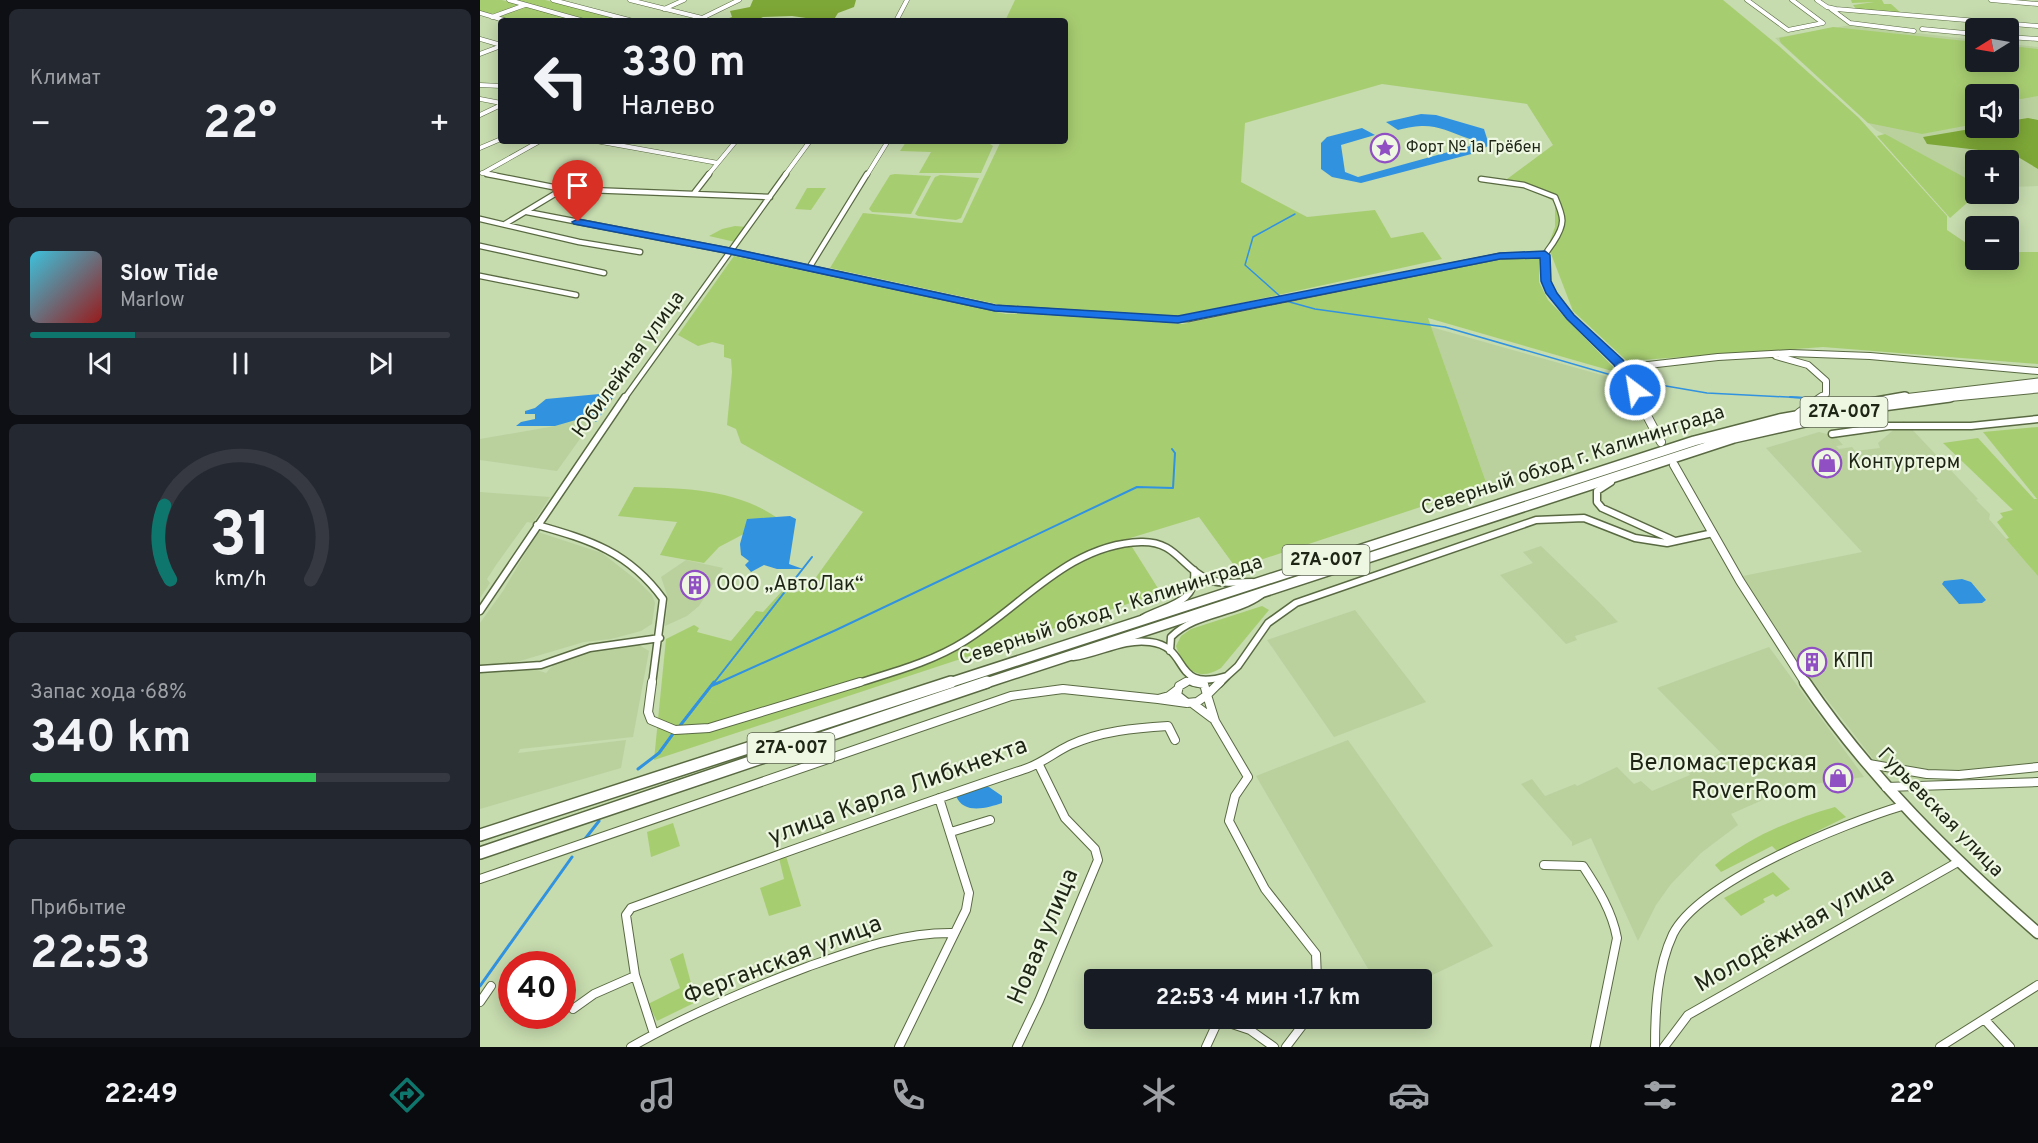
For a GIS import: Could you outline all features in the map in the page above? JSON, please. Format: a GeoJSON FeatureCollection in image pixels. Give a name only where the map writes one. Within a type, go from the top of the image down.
{"type":"FeatureCollection","features":[{"type":"Feature","properties":{"kind":"highway","name":"Северный обход г. Калининграда"},"geometry":{"type":"LineString","coordinates":[[480,836],[1694,441],[1799,413],[1916,394],[2038,382]]}},
{"type":"Feature","properties":{"kind":"highway","name":"Северный обход г. Калининграда"},"geometry":{"type":"LineString","coordinates":[[480,853],[1059,658],[1734,438],[1832,414],[1930,399],[2038,388]]}},
{"type":"Feature","properties":{"kind":"street"},"geometry":{"type":"LineString","coordinates":[[509,0],[573,18]]}},
{"type":"Feature","properties":{"kind":"street"},"geometry":{"type":"LineString","coordinates":[[553,0],[622,18]]}},
{"type":"Feature","properties":{"kind":"street"},"geometry":{"type":"LineString","coordinates":[[630,0],[702,18],[739,0]]}},
{"type":"Feature","properties":{"kind":"street"},"geometry":{"type":"LineString","coordinates":[[664,9],[684,0]]}},
{"type":"Feature","properties":{"kind":"street"},"geometry":{"type":"LineString","coordinates":[[898,18],[907,0]]}},
{"type":"Feature","properties":{"kind":"street"},"geometry":{"type":"LineString","coordinates":[[1747,0],[1785,29],[1791,30],[1823,23],[1792,0]]}},
{"type":"Feature","properties":{"kind":"street"},"geometry":{"type":"LineString","coordinates":[[1817,0],[1850,23],[1914,31]]}},
{"type":"Feature","properties":{"kind":"street"},"geometry":{"type":"LineString","coordinates":[[1991,0],[2038,4]]}},
{"type":"Feature","properties":{"kind":"street"},"geometry":{"type":"LineString","coordinates":[[492,17],[526,5]]}},
{"type":"Feature","properties":{"kind":"street"},"geometry":{"type":"LineString","coordinates":[[1831,8],[2038,26]]}},
{"type":"Feature","properties":{"kind":"street"},"geometry":{"type":"LineString","coordinates":[[480,13],[498,19]]}},
{"type":"Feature","properties":{"kind":"street"},"geometry":{"type":"LineString","coordinates":[[1922,29],[1965,33]]}},
{"type":"Feature","properties":{"kind":"street"},"geometry":{"type":"LineString","coordinates":[[2019,38],[2038,39]]}},
{"type":"Feature","properties":{"kind":"street"},"geometry":{"type":"LineString","coordinates":[[480,39],[498,45]]}},
{"type":"Feature","properties":{"kind":"street"},"geometry":{"type":"LineString","coordinates":[[480,54],[498,47]]}},
{"type":"Feature","properties":{"kind":"street"},"geometry":{"type":"LineString","coordinates":[[480,86],[498,85]]}},
{"type":"Feature","properties":{"kind":"street"},"geometry":{"type":"LineString","coordinates":[[480,99],[498,103]]}},
{"type":"Feature","properties":{"kind":"street"},"geometry":{"type":"LineString","coordinates":[[480,115],[498,106]]}},
{"type":"Feature","properties":{"kind":"street"},"geometry":{"type":"LineString","coordinates":[[480,148],[498,140]]}},
{"type":"Feature","properties":{"kind":"street"},"geometry":{"type":"LineString","coordinates":[[481,174],[535,144]]}},
{"type":"Feature","properties":{"kind":"street"},"geometry":{"type":"LineString","coordinates":[[613,144],[718,163]]}},
{"type":"Feature","properties":{"kind":"street"},"geometry":{"type":"LineString","coordinates":[[695,192],[734,144]]}},
{"type":"Feature","properties":{"kind":"street","name":"Юбилейная улица"},"geometry":{"type":"LineString","coordinates":[[480,611],[609,419],[808,144]]}},
{"type":"Feature","properties":{"kind":"street"},"geometry":{"type":"LineString","coordinates":[[809,268],[886,144]]}},
{"type":"Feature","properties":{"kind":"street"},"geometry":{"type":"LineString","coordinates":[[481,174],[563,189],[695,192],[770,197]]}},
{"type":"Feature","properties":{"kind":"street"},"geometry":{"type":"LineString","coordinates":[[1481,178],[1524,185],[1555,197],[1564,218],[1561,231],[1545,255],[1546,281],[1570,317],[1624,370],[1661,442]]}},
{"type":"Feature","properties":{"kind":"street"},"geometry":{"type":"LineString","coordinates":[[505,224],[563,189]]}},
{"type":"Feature","properties":{"kind":"street"},"geometry":{"type":"LineString","coordinates":[[527,212],[730,251],[1009,310],[1178,320],[1500,256],[1545,255]]}},
{"type":"Feature","properties":{"kind":"street"},"geometry":{"type":"LineString","coordinates":[[480,219],[579,242],[640,252]]}},
{"type":"Feature","properties":{"kind":"street"},"geometry":{"type":"LineString","coordinates":[[480,246],[604,273]]}},
{"type":"Feature","properties":{"kind":"street"},"geometry":{"type":"LineString","coordinates":[[480,276],[576,295]]}},
{"type":"Feature","properties":{"kind":"street"},"geometry":{"type":"LineString","coordinates":[[1624,370],[1760,354],[1852,354],[2038,371]]}},
{"type":"Feature","properties":{"kind":"street"},"geometry":{"type":"LineString","coordinates":[[1760,354],[1803,363],[1823,377],[1827,385],[1826,394],[1799,413]]}},
{"type":"Feature","properties":{"kind":"street"},"geometry":{"type":"LineString","coordinates":[[1832,434],[1889,426],[1971,426],[2038,418]]}},
{"type":"Feature","properties":{"kind":"street","name":"Гурьевская улица"},"geometry":{"type":"LineString","coordinates":[[1674,465],[1795,670],[1866,764],[1902,806],[1958,862],[2038,933]]}},
{"type":"Feature","properties":{"kind":"street"},"geometry":{"type":"LineString","coordinates":[[1629,471],[1601,487],[1596,496],[1597,502],[1615,515],[1676,542]]}},
{"type":"Feature","properties":{"kind":"street"},"geometry":{"type":"LineString","coordinates":[[480,879],[1011,696],[1063,689],[1189,703],[1201,701],[1238,666],[1268,623],[1296,603],[1536,520],[1584,518],[1645,540],[1667,543],[1713,533]]}},
{"type":"Feature","properties":{"kind":"street"},"geometry":{"type":"LineString","coordinates":[[537,525],[609,548],[653,583],[663,599],[660,638],[648,712],[651,720],[675,730],[696,731],[938,656],[970,638],[1056,571],[1101,550],[1121,544],[1144,542],[1167,546],[1182,556],[1193,569],[1207,579],[1217,582],[1261,581]]}},
{"type":"Feature","properties":{"kind":"street"},"geometry":{"type":"LineString","coordinates":[[1138,621],[1152,611],[1187,598],[1195,585],[1193,569]]}},
{"type":"Feature","properties":{"kind":"street"},"geometry":{"type":"LineString","coordinates":[[1170,651],[1171,637],[1185,625],[1252,603],[1267,590]]}},
{"type":"Feature","properties":{"kind":"street"},"geometry":{"type":"LineString","coordinates":[[480,669],[540,665],[590,648],[660,638]]}},
{"type":"Feature","properties":{"kind":"street"},"geometry":{"type":"LineString","coordinates":[[1059,658],[1087,657],[1145,641],[1157,643],[1170,651],[1182,669],[1206,687],[1215,721],[1248,777],[1235,796],[1229,820],[1265,889],[1316,954],[1317,969]]}},
{"type":"Feature","properties":{"kind":"street"},"geometry":{"type":"LineString","coordinates":[[1182,669],[1178,688],[1179,698],[1215,721]]}},
{"type":"Feature","properties":{"kind":"street"},"geometry":{"type":"LineString","coordinates":[[1158,699],[1169,696],[1188,681],[1215,681],[1227,676]]}},
{"type":"Feature","properties":{"kind":"street","name":"улица Карла Либкнехта"},"geometry":{"type":"LineString","coordinates":[[635,976],[627,938],[627,911],[939,798],[1039,765],[1052,754],[1082,738],[1168,726],[1175,740]]}},
{"type":"Feature","properties":{"kind":"street"},"geometry":{"type":"LineString","coordinates":[[1866,764],[1927,774],[1959,776],[2038,767]]}},
{"type":"Feature","properties":{"kind":"street","name":"Новая улица"},"geometry":{"type":"LineString","coordinates":[[1017,1047],[1039,1001],[1098,860],[1095,849],[1065,818],[1039,765]]}},
{"type":"Feature","properties":{"kind":"street"},"geometry":{"type":"LineString","coordinates":[[1886,787],[2038,782]]}},
{"type":"Feature","properties":{"kind":"street"},"geometry":{"type":"LineString","coordinates":[[899,1047],[966,910],[969,893],[939,798]]}},
{"type":"Feature","properties":{"kind":"street"},"geometry":{"type":"LineString","coordinates":[[1655,1047],[1654,1018],[1668,948],[1680,923],[1722,887],[1798,846],[1860,818],[1902,806]]}},
{"type":"Feature","properties":{"kind":"street"},"geometry":{"type":"LineString","coordinates":[[951,832],[990,820]]}},
{"type":"Feature","properties":{"kind":"street","name":"Молодёжная улица"},"geometry":{"type":"LineString","coordinates":[[1664,1047],[1688,1015],[1958,862]]}},
{"type":"Feature","properties":{"kind":"street"},"geometry":{"type":"LineString","coordinates":[[1544,865],[1583,866],[1605,900],[1616,928],[1617,938],[1595,1047]]}},
{"type":"Feature","properties":{"kind":"street","name":"Ферганская улица"},"geometry":{"type":"LineString","coordinates":[[631,1047],[724,1000],[863,948],[914,933],[934,931],[954,933]]}},
{"type":"Feature","properties":{"kind":"street"},"geometry":{"type":"LineString","coordinates":[[576,1007],[594,994],[635,976],[654,1034]]}},
{"type":"Feature","properties":{"kind":"street"},"geometry":{"type":"LineString","coordinates":[[1940,1047],[2038,985]]}},
{"type":"Feature","properties":{"kind":"street"},"geometry":{"type":"LineString","coordinates":[[480,1002],[491,986]]}},
{"type":"Feature","properties":{"kind":"street"},"geometry":{"type":"LineString","coordinates":[[1985,1020],[2010,1047]]}},
{"type":"Feature","properties":{"kind":"street"},"geometry":{"type":"LineString","coordinates":[[1206,1047],[1213,1029]]}},
{"type":"Feature","properties":{"kind":"street"},"geometry":{"type":"LineString","coordinates":[[1247,1029],[1274,1047]]}},
{"type":"Feature","properties":{"kind":"street"},"geometry":{"type":"LineString","coordinates":[[1286,1047],[1300,1029]]}},
{"type":"Feature","properties":{"kind":"shaded area"},"geometry":{"type":"Polygon","coordinates":[[[1851,25],[1965,39],[1965,72],[2019,72],[2019,45],[2038,47],[2038,186],[2019,187],[2019,150],[1965,150],[1965,178],[1876,130],[1775,38],[1851,25]]]}},
{"type":"Feature","properties":{"kind":"shaded area"},"geometry":{"type":"Polygon","coordinates":[[[1431,327],[1623,381],[1649,432],[1487,485],[1431,327]]]}},
{"type":"Feature","properties":{"kind":"shaded area"},"geometry":{"type":"Polygon","coordinates":[[[602,408],[557,471],[480,460],[480,439],[555,426],[602,408]]]}},
{"type":"Feature","properties":{"kind":"shaded area"},"geometry":{"type":"Polygon","coordinates":[[[1904,421],[1978,499],[1976,500],[1990,514],[1989,519],[2038,575],[2038,770],[1922,780],[1884,773],[1781,640],[1743,576],[1862,552],[1766,448],[1819,432],[1835,436],[1843,445],[1836,446],[1839,449],[1852,447],[1855,451],[1880,448],[1878,443],[1904,421]]]}},
{"type":"Feature","properties":{"kind":"shaded area"},"geometry":{"type":"Polygon","coordinates":[[[480,492],[550,497],[533,523],[527,522],[496,565],[487,579],[490,583],[480,598],[480,492]]]}},
{"type":"Feature","properties":{"kind":"shaded area"},"geometry":{"type":"Polygon","coordinates":[[[538,532],[602,553],[638,581],[652,595],[655,603],[652,624],[641,631],[611,639],[584,642],[500,667],[480,666],[480,623],[503,591],[538,532]]]}},
{"type":"Feature","properties":{"kind":"shaded area"},"geometry":{"type":"Polygon","coordinates":[[[1541,546],[1618,622],[1575,636],[1577,640],[1566,644],[1500,575],[1533,563],[1523,552],[1541,546]]]}},
{"type":"Feature","properties":{"kind":"shaded area"},"geometry":{"type":"Polygon","coordinates":[[[686,560],[723,568],[699,606],[687,616],[665,626],[668,598],[661,577],[686,560]]]}},
{"type":"Feature","properties":{"kind":"shaded area"},"geometry":{"type":"Polygon","coordinates":[[[1355,610],[1426,702],[1334,737],[1267,640],[1355,610]]]}},
{"type":"Feature","properties":{"kind":"shaded area"},"geometry":{"type":"Polygon","coordinates":[[[639,645],[649,651],[633,737],[520,749],[518,753],[626,740],[621,768],[480,809],[480,672],[534,669],[546,673],[556,662],[583,651],[639,645]]]}},
{"type":"Feature","properties":{"kind":"shaded area"},"geometry":{"type":"Polygon","coordinates":[[[1769,647],[1864,777],[1792,787],[1731,814],[1738,825],[1701,853],[1671,884],[1656,905],[1638,941],[1591,838],[1572,846],[1572,842],[1521,784],[1532,779],[1545,796],[1575,784],[1577,786],[1617,767],[1634,784],[1641,781],[1652,791],[1690,775],[1686,770],[1721,753],[1657,688],[1769,647]]]}},
{"type":"Feature","properties":{"kind":"shaded area"},"geometry":{"type":"Polygon","coordinates":[[[1348,740],[1493,946],[1432,975],[1432,969],[1368,969],[1256,776],[1348,740]]]}},
{"type":"Feature","properties":{"kind":"green space"},"geometry":{"type":"Polygon","coordinates":[[[480,0],[502,0],[519,5],[494,14],[480,12],[480,0]]]}},
{"type":"Feature","properties":{"kind":"green space"},"geometry":{"type":"Polygon","coordinates":[[[515,0],[545,0],[614,18],[579,18],[515,0]]]}},
{"type":"Feature","properties":{"kind":"green space"},"geometry":{"type":"Polygon","coordinates":[[[753,0],[856,0],[854,7],[838,13],[835,18],[792,16],[729,18],[732,17],[730,11],[750,7],[753,0]]]}},
{"type":"Feature","properties":{"kind":"green space"},"geometry":{"type":"Polygon","coordinates":[[[1015,0],[1723,0],[1780,47],[1859,118],[1947,216],[1947,230],[1965,242],[1965,270],[2019,270],[2019,252],[2038,252],[2038,364],[1823,347],[1627,361],[1573,311],[1548,246],[1555,227],[1555,202],[1537,192],[1503,182],[1553,145],[1527,104],[1382,84],[1245,123],[1241,182],[1307,217],[1375,210],[1391,238],[1423,232],[1442,259],[1177,317],[1010,307],[830,268],[863,213],[962,223],[1000,144],[1068,144],[1068,18],[1006,18],[1015,0]]]}},
{"type":"Feature","properties":{"kind":"green space"},"geometry":{"type":"Polygon","coordinates":[[[1851,0],[1882,0],[1884,4],[1891,4],[1901,13],[1856,9],[1853,5],[1874,2],[1852,3],[1851,0]]]}},
{"type":"Feature","properties":{"kind":"green space"},"geometry":{"type":"Polygon","coordinates":[[[526,7],[566,18],[502,18],[498,17],[526,7]]]}},
{"type":"Feature","properties":{"kind":"green space"},"geometry":{"type":"Polygon","coordinates":[[[1833,27],[1965,41],[1965,72],[2019,72],[2019,47],[2038,49],[2038,96],[2019,99],[2019,84],[1965,84],[1965,126],[1922,134],[1868,123],[1781,43],[1779,38],[1833,27]]]}},
{"type":"Feature","properties":{"kind":"green space"},"geometry":{"type":"Polygon","coordinates":[[[2019,119],[2038,120],[2038,169],[2019,158],[2019,150],[1979,150],[1927,144],[1923,137],[1965,130],[1965,138],[2019,138],[2019,119]]]}},
{"type":"Feature","properties":{"kind":"green space"},"geometry":{"type":"Polygon","coordinates":[[[1885,134],[1965,178],[1966,204],[1950,218],[1877,136],[1885,134]]]}},
{"type":"Feature","properties":{"kind":"green space"},"geometry":{"type":"Polygon","coordinates":[[[905,144],[990,144],[993,146],[981,173],[919,173],[931,152],[900,151],[905,144]]]}},
{"type":"Feature","properties":{"kind":"green space"},"geometry":{"type":"Polygon","coordinates":[[[890,175],[931,176],[911,214],[872,212],[869,209],[890,175]]]}},
{"type":"Feature","properties":{"kind":"green space"},"geometry":{"type":"Polygon","coordinates":[[[940,175],[979,178],[961,218],[956,220],[915,214],[935,177],[940,175]]]}},
{"type":"Feature","properties":{"kind":"green space"},"geometry":{"type":"Polygon","coordinates":[[[807,188],[826,188],[811,210],[795,209],[807,188]]]}},
{"type":"Feature","properties":{"kind":"green space"},"geometry":{"type":"Polygon","coordinates":[[[735,226],[747,227],[735,242],[709,236],[722,229],[735,226]]]}},
{"type":"Feature","properties":{"kind":"green space"},"geometry":{"type":"Polygon","coordinates":[[[734,256],[1006,314],[1030,313],[1183,324],[1507,258],[1539,258],[1539,282],[1548,300],[1619,373],[1428,318],[1487,485],[1236,568],[1199,517],[1127,539],[1161,593],[654,760],[666,639],[694,625],[699,628],[697,632],[731,641],[756,611],[763,612],[784,589],[794,593],[809,587],[863,512],[741,443],[736,429],[727,425],[732,372],[731,359],[724,357],[724,345],[712,342],[698,346],[678,335],[734,256]]]}},
{"type":"Feature","properties":{"kind":"green space"},"geometry":{"type":"Polygon","coordinates":[[[2038,427],[2038,576],[2006,539],[2009,538],[1997,522],[2003,517],[2000,513],[2013,510],[1943,443],[1978,438],[2034,499],[2037,499],[1983,432],[2038,427]]]}},
{"type":"Feature","properties":{"kind":"green space"},"geometry":{"type":"Polygon","coordinates":[[[634,487],[671,488],[726,495],[776,517],[719,547],[704,563],[660,555],[677,522],[618,516],[634,487]]]}},
{"type":"Feature","properties":{"kind":"green space"},"geometry":{"type":"Polygon","coordinates":[[[1262,606],[1269,610],[1221,668],[1205,674],[1192,671],[1187,667],[1176,646],[1181,636],[1191,629],[1262,606]]]}},
{"type":"Feature","properties":{"kind":"green space"},"geometry":{"type":"Polygon","coordinates":[[[1835,807],[1846,817],[1777,851],[1772,846],[1721,872],[1715,865],[1742,846],[1772,830],[1835,807]]]}},
{"type":"Feature","properties":{"kind":"green space"},"geometry":{"type":"Polygon","coordinates":[[[673,823],[680,846],[651,857],[647,832],[673,823]]]}},
{"type":"Feature","properties":{"kind":"green space"},"geometry":{"type":"Polygon","coordinates":[[[786,856],[801,906],[769,916],[760,888],[784,879],[779,858],[786,856]]]}},
{"type":"Feature","properties":{"kind":"green space"},"geometry":{"type":"Polygon","coordinates":[[[1773,872],[1790,889],[1776,897],[1773,894],[1763,899],[1765,902],[1741,916],[1724,898],[1773,872]]]}},
{"type":"Feature","properties":{"kind":"green space"},"geometry":{"type":"Polygon","coordinates":[[[683,953],[696,1002],[657,1021],[648,1004],[680,988],[670,959],[683,953]]]}},
{"type":"Feature","properties":{"kind":"water"},"geometry":{"type":"Polygon","coordinates":[[[1421,114],[1436,115],[1484,129],[1489,145],[1479,152],[1361,183],[1332,177],[1321,169],[1321,143],[1327,137],[1362,128],[1375,135],[1341,145],[1345,172],[1358,177],[1470,146],[1470,139],[1443,129],[1419,126],[1398,130],[1386,122],[1421,114]]]}},
{"type":"Feature","properties":{"kind":"water"},"geometry":{"type":"Polygon","coordinates":[[[615,389],[615,395],[596,422],[586,417],[555,426],[516,426],[521,422],[535,419],[535,414],[525,414],[525,411],[535,408],[546,399],[610,393],[615,389]]]}},
{"type":"Feature","properties":{"kind":"water"},"geometry":{"type":"Polygon","coordinates":[[[790,516],[796,519],[789,564],[803,569],[777,569],[764,565],[751,572],[745,565],[749,561],[741,555],[740,544],[747,519],[790,516]]]}},
{"type":"Feature","properties":{"kind":"water"},"geometry":{"type":"Polygon","coordinates":[[[1962,579],[1971,582],[1986,600],[1982,603],[1959,604],[1942,584],[1944,581],[1962,579]]]}},
{"type":"Feature","properties":{"kind":"water"},"geometry":{"type":"Polygon","coordinates":[[[981,785],[989,787],[1002,796],[1002,803],[983,808],[970,808],[964,806],[956,796],[981,785]]]}},
{"type":"Feature","properties":{"kind":"waterway"},"geometry":{"type":"LineString","coordinates":[[1282,298],[1245,265],[1253,237],[1295,214]]}},
{"type":"Feature","properties":{"kind":"waterway"},"geometry":{"type":"LineString","coordinates":[[1286,301],[1315,309],[1445,327],[1625,379]]}},
{"type":"Feature","properties":{"kind":"waterway"},"geometry":{"type":"LineString","coordinates":[[1631,380],[1707,393],[1807,398],[1790,397]]}},
{"type":"Feature","properties":{"kind":"waterway"},"geometry":{"type":"LineString","coordinates":[[716,684],[836,630],[1137,487],[1173,488],[1175,453],[1172,449]]}},
{"type":"Feature","properties":{"kind":"waterway"},"geometry":{"type":"LineString","coordinates":[[713,684],[812,557]]}},
{"type":"Feature","properties":{"kind":"waterway"},"geometry":{"type":"LineString","coordinates":[[679,727],[714,682]]}},
{"type":"Feature","properties":{"kind":"waterway"},"geometry":{"type":"LineString","coordinates":[[711,686],[720,682]]}},
{"type":"Feature","properties":{"kind":"waterway"},"geometry":{"type":"LineString","coordinates":[[638,769],[659,753],[675,731]]}},
{"type":"Feature","properties":{"kind":"waterway"},"geometry":{"type":"LineString","coordinates":[[585,839],[599,821]]}},
{"type":"Feature","properties":{"kind":"waterway"},"geometry":{"type":"LineString","coordinates":[[480,986],[572,857]]}},
{"type":"Feature","properties":{"kind":"place","name":"Форт № 1а Грёбен"},"geometry":{"type":"Point","coordinates":[1385,148]}},
{"type":"Feature","properties":{"kind":"place","name":"Контуртерм"},"geometry":{"type":"Point","coordinates":[1827,463]}},
{"type":"Feature","properties":{"kind":"place","name":"ООО „АвтоЛак“"},"geometry":{"type":"Point","coordinates":[695,585]}},
{"type":"Feature","properties":{"kind":"place","name":"КПП"},"geometry":{"type":"Point","coordinates":[1812,662]}},
{"type":"Feature","properties":{"kind":"place","name":"Веломастерская RoverRoom"},"geometry":{"type":"Point","coordinates":[1838,778]}},
{"type":"Feature","properties":{"kind":"route"},"geometry":{"type":"LineString","coordinates":[[578,222],[730,251],[995,308],[1178,320],[1500,256],[1545,255],[1546,281],[1552,293],[1570,317],[1619,363],[1635,390]]}}]}
